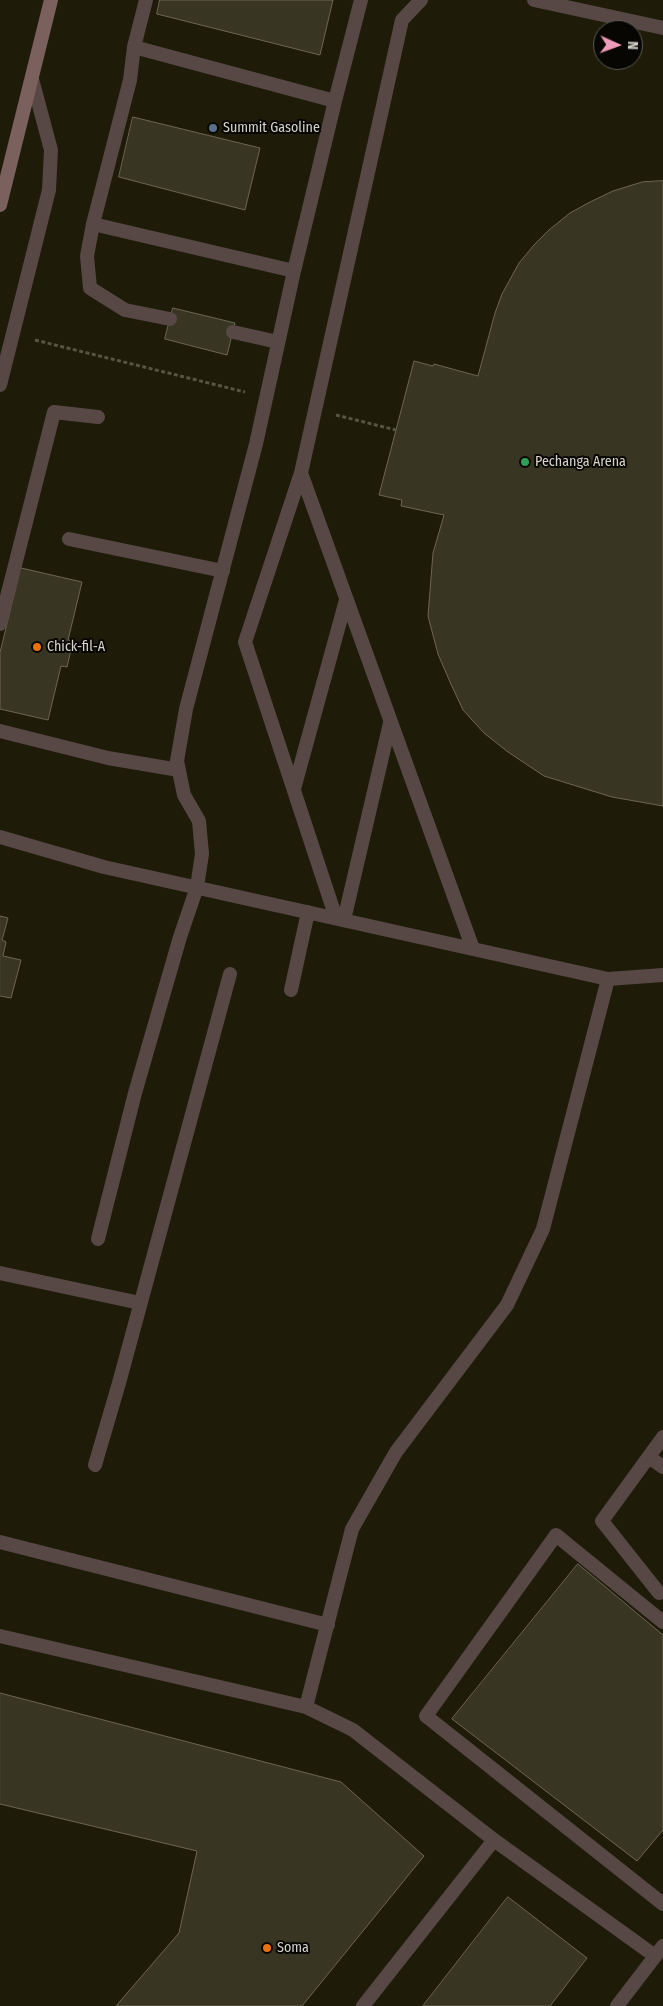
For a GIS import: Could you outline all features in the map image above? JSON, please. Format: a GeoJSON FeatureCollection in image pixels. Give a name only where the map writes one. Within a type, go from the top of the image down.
{"type":"FeatureCollection","features":[{"type":"Feature","properties":{"kind":"main road"},"geometry":{"type":"LineString","coordinates":[[0,205],[51,0]]}},
{"type":"Feature","properties":{"kind":"street"},"geometry":{"type":"LineString","coordinates":[[146,0],[134,47],[130,80],[93,224],[87,256],[90,288],[125,310],[170,319]]}},
{"type":"Feature","properties":{"kind":"street"},"geometry":{"type":"LineString","coordinates":[[98,1239],[135,1093],[180,937],[197,887],[202,854],[198,821],[184,795],[178,761],[186,709],[267,398],[294,271],[361,0]]}},
{"type":"Feature","properties":{"kind":"street"},"geometry":{"type":"LineString","coordinates":[[340,919],[294,790],[245,642],[301,473],[402,20],[421,0]]}},
{"type":"Feature","properties":{"kind":"street"},"geometry":{"type":"LineString","coordinates":[[534,0],[663,28]]}},
{"type":"Feature","properties":{"kind":"street"},"geometry":{"type":"LineString","coordinates":[[134,47],[335,101]]}},
{"type":"Feature","properties":{"kind":"street"},"geometry":{"type":"LineString","coordinates":[[0,385],[48,190],[51,150],[32,79]]}},
{"type":"Feature","properties":{"kind":"street"},"geometry":{"type":"LineString","coordinates":[[93,224],[294,271]]}},
{"type":"Feature","properties":{"kind":"street"},"geometry":{"type":"LineString","coordinates":[[233,332],[278,342]]}},
{"type":"Feature","properties":{"kind":"street"},"geometry":{"type":"LineString","coordinates":[[0,624],[54,412],[98,417]]}},
{"type":"Feature","properties":{"kind":"street"},"geometry":{"type":"LineString","coordinates":[[301,473],[473,949]]}},
{"type":"Feature","properties":{"kind":"street"},"geometry":{"type":"LineString","coordinates":[[69,539],[223,571]]}},
{"type":"Feature","properties":{"kind":"street"},"geometry":{"type":"LineString","coordinates":[[294,790],[346,600]]}},
{"type":"Feature","properties":{"kind":"street"},"geometry":{"type":"LineString","coordinates":[[340,919],[390,723]]}},
{"type":"Feature","properties":{"kind":"street"},"geometry":{"type":"LineString","coordinates":[[0,731],[108,758],[179,770]]}},
{"type":"Feature","properties":{"kind":"street"},"geometry":{"type":"LineString","coordinates":[[0,837],[104,867],[608,979],[663,976]]}},
{"type":"Feature","properties":{"kind":"street"},"geometry":{"type":"LineString","coordinates":[[291,990],[308,912]]}},
{"type":"Feature","properties":{"kind":"street"},"geometry":{"type":"LineString","coordinates":[[95,1465],[230,974]]}},
{"type":"Feature","properties":{"kind":"street"},"geometry":{"type":"LineString","coordinates":[[306,1707],[352,1529],[396,1452],[507,1305],[543,1229],[608,979]]}},
{"type":"Feature","properties":{"kind":"street"},"geometry":{"type":"LineString","coordinates":[[0,1274],[140,1303]]}},
{"type":"Feature","properties":{"kind":"street"},"geometry":{"type":"LineString","coordinates":[[659,1593],[602,1521],[663,1437]]}},
{"type":"Feature","properties":{"kind":"street"},"geometry":{"type":"LineString","coordinates":[[649,1457],[663,1467]]}},
{"type":"Feature","properties":{"kind":"street"},"geometry":{"type":"LineString","coordinates":[[663,1622],[556,1536],[426,1716],[663,1904]]}},
{"type":"Feature","properties":{"kind":"street"},"geometry":{"type":"LineString","coordinates":[[0,1542],[328,1626]]}},
{"type":"Feature","properties":{"kind":"street"},"geometry":{"type":"LineString","coordinates":[[0,1636],[306,1707],[353,1730],[494,1840],[659,1951],[617,2006]]}},
{"type":"Feature","properties":{"kind":"street"},"geometry":{"type":"LineString","coordinates":[[362,2006],[494,1840]]}},
{"type":"Feature","properties":{"kind":"path"},"geometry":{"type":"LineString","coordinates":[[13,334],[267,398]]}},
{"type":"Feature","properties":{"kind":"path"},"geometry":{"type":"LineString","coordinates":[[314,410],[396,430]]}},
{"type":"Feature","properties":{"kind":"building"},"geometry":{"type":"Polygon","coordinates":[[[160,0],[333,0],[320,55],[157,14],[160,0]]]}},
{"type":"Feature","properties":{"kind":"building"},"geometry":{"type":"Polygon","coordinates":[[[133,117],[260,148],[245,210],[119,177],[133,117]]]}},
{"type":"Feature","properties":{"kind":"building","name":"Pechanga Arena"},"geometry":{"type":"Polygon","coordinates":[[[663,181],[663,806],[612,797],[544,776],[484,733],[463,710],[438,654],[428,616],[433,553],[444,515],[401,506],[402,500],[379,495],[414,361],[433,366],[434,364],[478,376],[502,294],[519,263],[534,245],[570,213],[590,202],[613,191],[642,182],[663,181]]]}},
{"type":"Feature","properties":{"kind":"building"},"geometry":{"type":"Polygon","coordinates":[[[173,308],[235,323],[227,355],[165,339],[173,308]]]}},
{"type":"Feature","properties":{"kind":"building","name":"Chick-fil-A"},"geometry":{"type":"Polygon","coordinates":[[[21,568],[82,582],[68,640],[73,641],[67,667],[61,666],[48,720],[0,709],[0,653],[21,568]]]}},
{"type":"Feature","properties":{"kind":"building"},"geometry":{"type":"Polygon","coordinates":[[[0,916],[8,918],[2,940],[6,942],[3,956],[21,960],[11,998],[0,996],[0,916]]]}},
{"type":"Feature","properties":{"kind":"building"},"geometry":{"type":"Polygon","coordinates":[[[578,1564],[663,1635],[663,1830],[637,1861],[452,1719],[578,1564]]]}},
{"type":"Feature","properties":{"kind":"building"},"geometry":{"type":"Polygon","coordinates":[[[0,1693],[341,1782],[424,1856],[302,2006],[116,2006],[179,1933],[197,1851],[0,1804],[0,1693]]]}},
{"type":"Feature","properties":{"kind":"building"},"geometry":{"type":"Polygon","coordinates":[[[508,1897],[587,1958],[550,2006],[423,2006],[508,1897]]]}},
{"type":"Feature","properties":{"kind":"place","name":"Summit Gasoline"},"geometry":{"type":"Point","coordinates":[213,128]}},
{"type":"Feature","properties":{"kind":"place","name":"Pechanga Arena"},"geometry":{"type":"Point","coordinates":[525,462]}},
{"type":"Feature","properties":{"kind":"place","name":"Chick-fil-A"},"geometry":{"type":"Point","coordinates":[37,647]}},
{"type":"Feature","properties":{"kind":"place","name":"Soma"},"geometry":{"type":"Point","coordinates":[267,1948]}}]}
